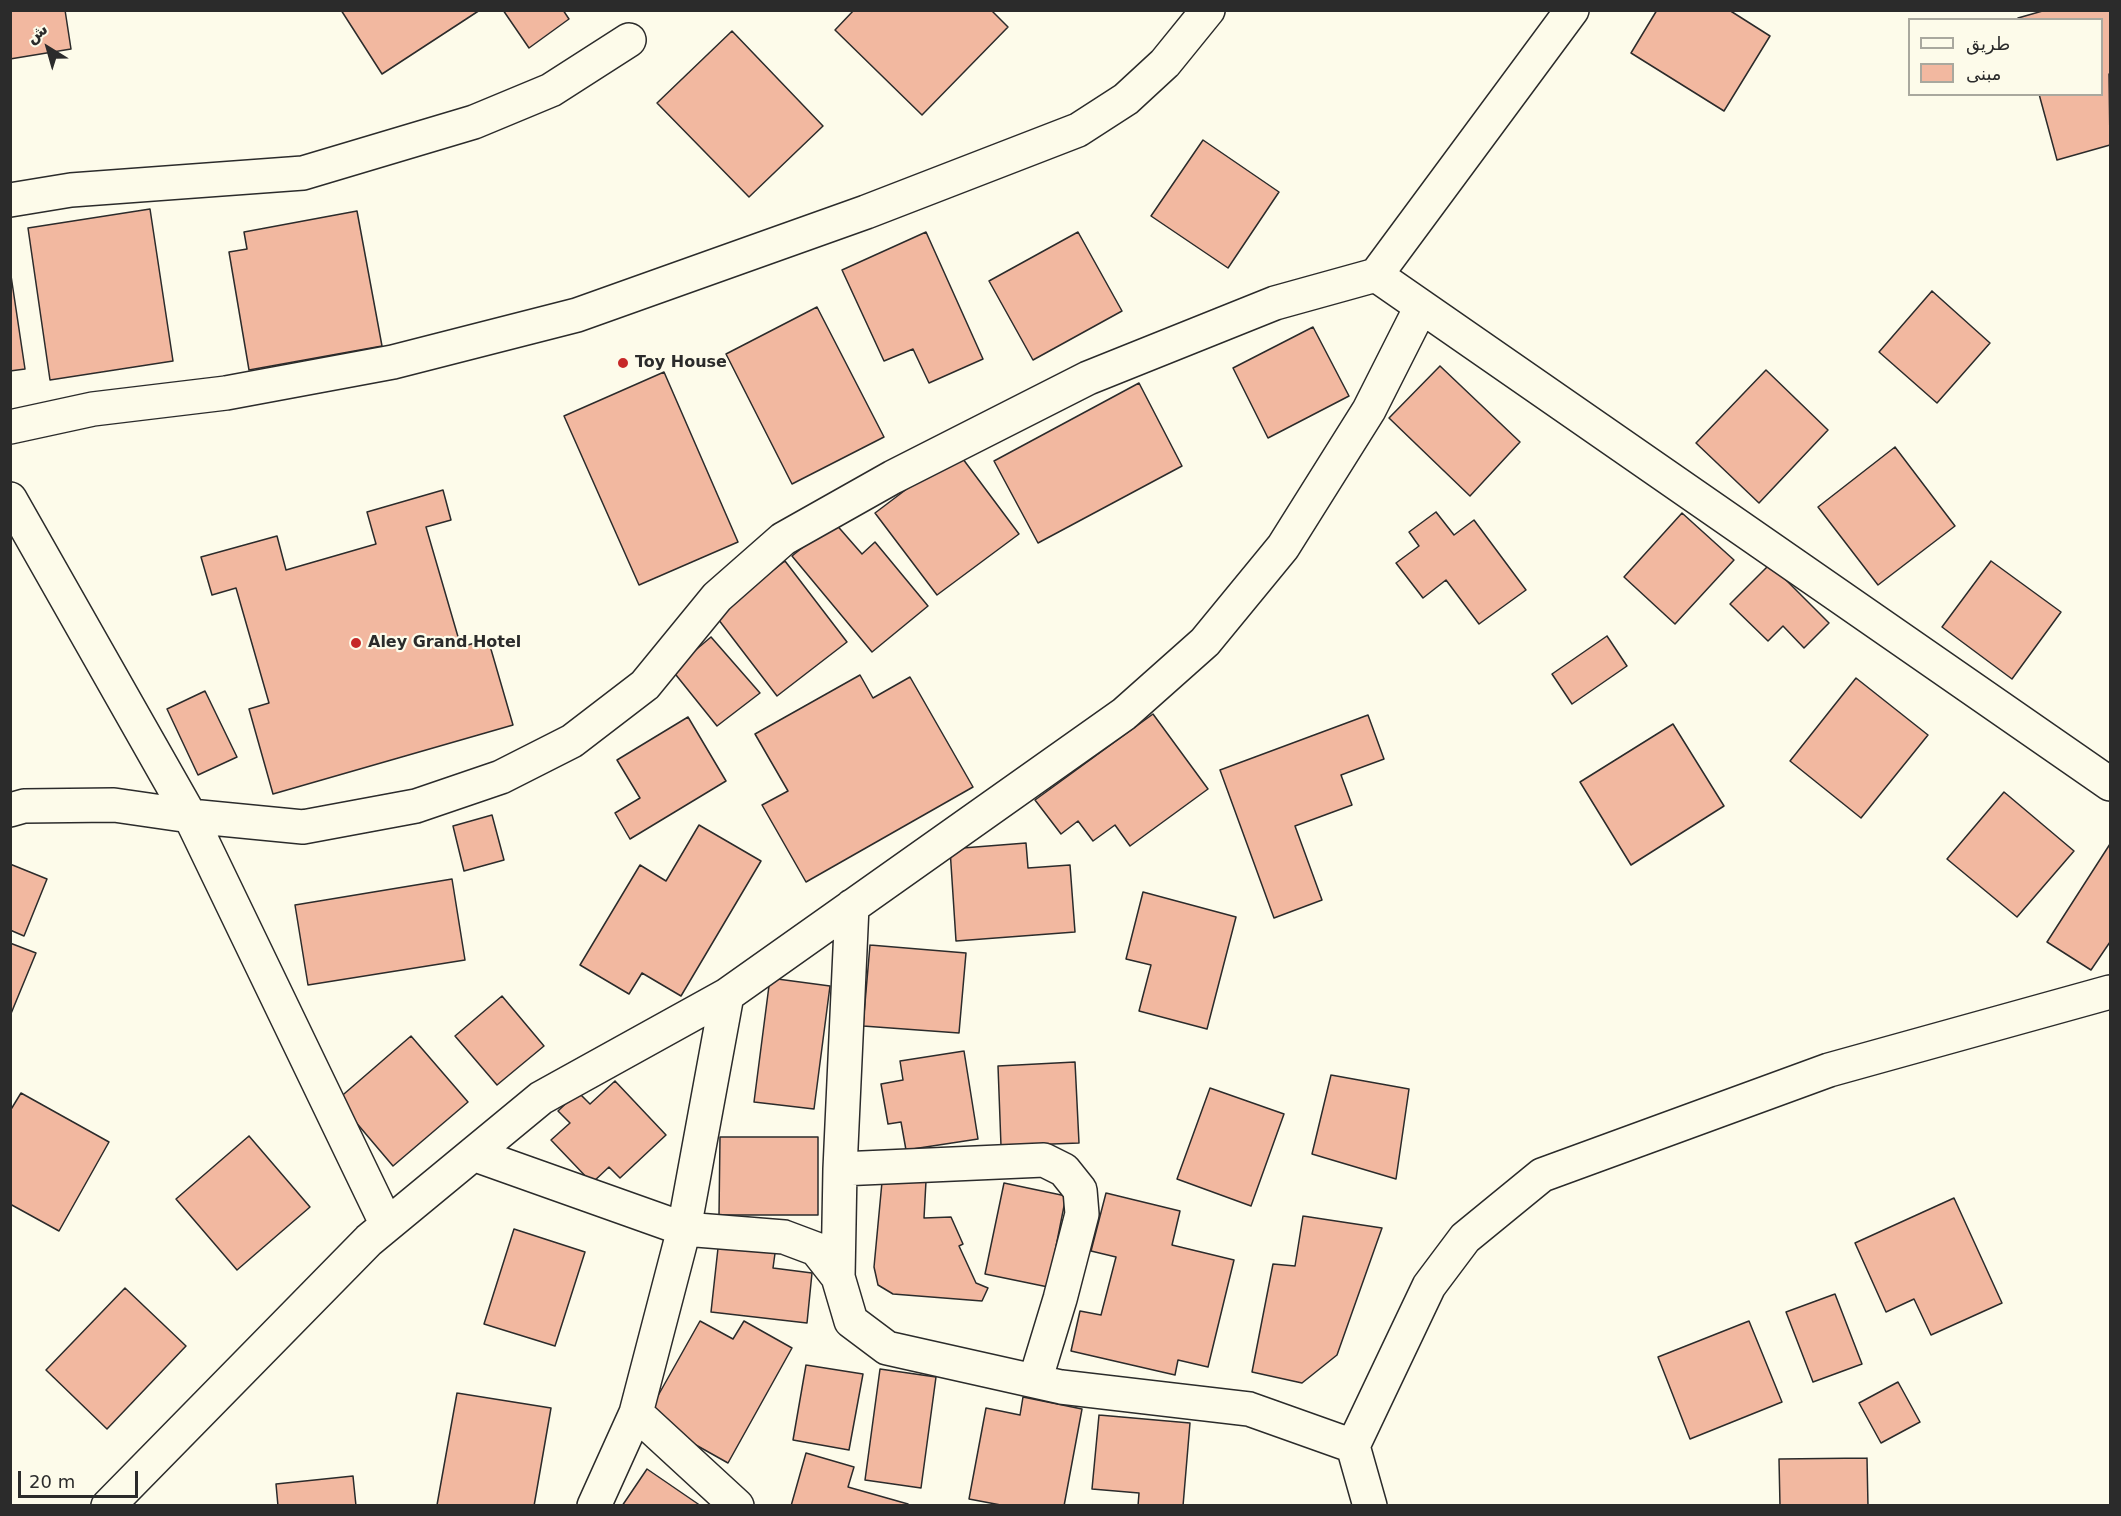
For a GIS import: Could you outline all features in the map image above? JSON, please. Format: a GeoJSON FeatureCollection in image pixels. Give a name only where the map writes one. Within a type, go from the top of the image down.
{"type":"FeatureCollection","features":[{"type":"Feature","properties":{"kind":"street"},"geometry":{"type":"LineString","coordinates":[[10,427],[93,409],[226,393],[393,362],[577,315],[866,212],[1078,130],[1126,99],[1165,63],[1208,10]]}},
{"type":"Feature","properties":{"kind":"street"},"geometry":{"type":"LineString","coordinates":[[10,810],[24,806],[114,806],[303,827],[416,806],[501,777],[572,741],[645,685],[717,597],[783,539],[793,533],[893,477],[1088,378],[1275,303],[1376,275],[1572,10]]}},
{"type":"Feature","properties":{"kind":"street"},"geometry":{"type":"LineString","coordinates":[[10,200],[71,190],[303,173],[474,122],[551,90],[629,40]]}},
{"type":"Feature","properties":{"kind":"street"},"geometry":{"type":"LineString","coordinates":[[1376,275],[2110,784]]}},
{"type":"Feature","properties":{"kind":"street"},"geometry":{"type":"LineString","coordinates":[[108,1506],[369,1240],[541,1098],[727,995],[1124,714],[1205,642],[1283,547],[1369,410],[1421,307]]}},
{"type":"Feature","properties":{"kind":"street"},"geometry":{"type":"LineString","coordinates":[[10,499],[190,816],[387,1225]]}},
{"type":"Feature","properties":{"kind":"street"},"geometry":{"type":"LineString","coordinates":[[852,906],[840,1169],[838,1277],[851,1321],[887,1348],[1061,1387],[1250,1409],[1353,1446]]}},
{"type":"Feature","properties":{"kind":"street"},"geometry":{"type":"LineString","coordinates":[[1370,1506],[1353,1446],[1429,1286],[1465,1238],[1542,1174],[1829,1070],[2110,992]]}},
{"type":"Feature","properties":{"kind":"street"},"geometry":{"type":"LineString","coordinates":[[594,1506],[636,1413],[684,1228],[727,995]]}},
{"type":"Feature","properties":{"kind":"street"},"geometry":{"type":"LineString","coordinates":[[473,1154],[684,1228],[784,1238],[816,1249],[838,1277]]}},
{"type":"Feature","properties":{"kind":"street"},"geometry":{"type":"LineString","coordinates":[[840,1169],[1044,1160],[1064,1170],[1080,1190],[1082,1214],[1060,1299],[1035,1381]]}},
{"type":"Feature","properties":{"kind":"street"},"geometry":{"type":"LineString","coordinates":[[636,1413],[736,1506]]}},
{"type":"Feature","properties":{"kind":"building"},"geometry":{"type":"Polygon","coordinates":[[[10,10],[65,10],[71,49],[10,59],[10,10]]]}},
{"type":"Feature","properties":{"kind":"building"},"geometry":{"type":"Polygon","coordinates":[[[341,10],[480,10],[382,74],[341,10]]]}},
{"type":"Feature","properties":{"kind":"building"},"geometry":{"type":"Polygon","coordinates":[[[503,10],[563,10],[569,19],[529,48],[503,10]]]}},
{"type":"Feature","properties":{"kind":"building"},"geometry":{"type":"Polygon","coordinates":[[[854,10],[991,10],[1008,27],[922,115],[835,30],[854,10]]]}},
{"type":"Feature","properties":{"kind":"building"},"geometry":{"type":"Polygon","coordinates":[[[1657,10],[1729,10],[1770,36],[1724,111],[1631,53],[1657,10]]]}},
{"type":"Feature","properties":{"kind":"building"},"geometry":{"type":"Polygon","coordinates":[[[2046,10],[2110,10],[2110,145],[2057,160],[2040,96],[2103,96],[2103,18],[2018,18],[2046,10]]]}},
{"type":"Feature","properties":{"kind":"building"},"geometry":{"type":"Polygon","coordinates":[[[732,31],[823,126],[749,197],[657,103],[732,31]]]}},
{"type":"Feature","properties":{"kind":"building"},"geometry":{"type":"Polygon","coordinates":[[[1203,140],[1279,192],[1228,268],[1151,216],[1203,140]]]}},
{"type":"Feature","properties":{"kind":"building"},"geometry":{"type":"Polygon","coordinates":[[[150,209],[173,361],[50,380],[28,228],[150,209]]]}},
{"type":"Feature","properties":{"kind":"building"},"geometry":{"type":"Polygon","coordinates":[[[357,211],[382,346],[249,370],[229,252],[247,249],[244,232],[357,211]]]}},
{"type":"Feature","properties":{"kind":"building"},"geometry":{"type":"Polygon","coordinates":[[[926,232],[983,359],[929,383],[913,349],[884,361],[842,270],[926,232]]]}},
{"type":"Feature","properties":{"kind":"building"},"geometry":{"type":"Polygon","coordinates":[[[1078,232],[1122,311],[1033,360],[989,281],[1078,232]]]}},
{"type":"Feature","properties":{"kind":"building"},"geometry":{"type":"Polygon","coordinates":[[[10,269],[25,369],[10,371],[10,269]]]}},
{"type":"Feature","properties":{"kind":"building"},"geometry":{"type":"Polygon","coordinates":[[[1932,291],[1990,343],[1937,403],[1879,352],[1932,291]]]}},
{"type":"Feature","properties":{"kind":"building"},"geometry":{"type":"Polygon","coordinates":[[[817,307],[884,437],[792,484],[726,354],[817,307]]]}},
{"type":"Feature","properties":{"kind":"building"},"geometry":{"type":"Polygon","coordinates":[[[1313,327],[1349,396],[1268,438],[1233,368],[1313,327]]]}},
{"type":"Feature","properties":{"kind":"building"},"geometry":{"type":"Polygon","coordinates":[[[1440,366],[1520,442],[1470,496],[1389,418],[1440,366]]]}},
{"type":"Feature","properties":{"kind":"building"},"geometry":{"type":"Polygon","coordinates":[[[1766,370],[1828,430],[1759,503],[1696,443],[1766,370]]]}},
{"type":"Feature","properties":{"kind":"building"},"geometry":{"type":"Polygon","coordinates":[[[664,372],[738,542],[639,585],[564,416],[664,372]]]}},
{"type":"Feature","properties":{"kind":"building"},"geometry":{"type":"Polygon","coordinates":[[[1139,383],[1182,466],[1038,543],[994,461],[1139,383]]]}},
{"type":"Feature","properties":{"kind":"building"},"geometry":{"type":"Polygon","coordinates":[[[1895,447],[1955,526],[1878,585],[1818,507],[1895,447]]]}},
{"type":"Feature","properties":{"kind":"building"},"geometry":{"type":"Polygon","coordinates":[[[957,451],[1019,534],[937,595],[875,513],[957,451]]]}},
{"type":"Feature","properties":{"kind":"building","name":"Aley Grand Hotel"},"geometry":{"type":"Polygon","coordinates":[[[443,490],[451,520],[426,527],[461,647],[488,639],[513,725],[273,794],[249,709],[269,703],[236,588],[212,595],[201,557],[277,536],[286,570],[376,544],[367,512],[443,490]]]}},
{"type":"Feature","properties":{"kind":"building"},"geometry":{"type":"Polygon","coordinates":[[[1436,512],[1454,535],[1474,520],[1526,590],[1479,624],[1446,580],[1423,598],[1396,563],[1419,546],[1409,532],[1436,512]]]}},
{"type":"Feature","properties":{"kind":"building"},"geometry":{"type":"Polygon","coordinates":[[[1682,513],[1734,560],[1675,624],[1624,577],[1682,513]]]}},
{"type":"Feature","properties":{"kind":"building"},"geometry":{"type":"Polygon","coordinates":[[[834,522],[862,554],[875,542],[928,606],[872,652],[792,556],[834,522]]]}},
{"type":"Feature","properties":{"kind":"building"},"geometry":{"type":"Polygon","coordinates":[[[785,561],[847,642],[777,696],[715,615],[785,561]]]}},
{"type":"Feature","properties":{"kind":"building"},"geometry":{"type":"Polygon","coordinates":[[[1991,561],[2061,612],[2012,679],[1942,627],[1991,561]]]}},
{"type":"Feature","properties":{"kind":"building"},"geometry":{"type":"Polygon","coordinates":[[[1770,564],[1829,623],[1804,648],[1783,626],[1768,641],[1730,604],[1770,564]]]}},
{"type":"Feature","properties":{"kind":"building"},"geometry":{"type":"Polygon","coordinates":[[[1607,636],[1627,666],[1572,704],[1552,674],[1607,636]]]}},
{"type":"Feature","properties":{"kind":"building"},"geometry":{"type":"Polygon","coordinates":[[[711,637],[760,693],[717,726],[672,670],[711,637]]]}},
{"type":"Feature","properties":{"kind":"building"},"geometry":{"type":"Polygon","coordinates":[[[860,675],[873,698],[910,677],[973,787],[806,882],[762,805],[788,791],[755,734],[860,675]]]}},
{"type":"Feature","properties":{"kind":"building"},"geometry":{"type":"Polygon","coordinates":[[[1856,678],[1928,735],[1861,818],[1790,761],[1856,678]]]}},
{"type":"Feature","properties":{"kind":"building"},"geometry":{"type":"Polygon","coordinates":[[[205,691],[237,757],[198,775],[167,709],[205,691]]]}},
{"type":"Feature","properties":{"kind":"building"},"geometry":{"type":"Polygon","coordinates":[[[1153,714],[1208,789],[1130,846],[1115,825],[1093,841],[1078,821],[1061,834],[1035,800],[1153,714]]]}},
{"type":"Feature","properties":{"kind":"building"},"geometry":{"type":"Polygon","coordinates":[[[1368,715],[1384,759],[1341,775],[1352,805],[1295,826],[1322,900],[1274,918],[1220,770],[1368,715]]]}},
{"type":"Feature","properties":{"kind":"building"},"geometry":{"type":"Polygon","coordinates":[[[688,717],[726,781],[630,839],[615,813],[640,798],[617,760],[688,717]]]}},
{"type":"Feature","properties":{"kind":"building"},"geometry":{"type":"Polygon","coordinates":[[[1673,724],[1724,806],[1631,865],[1580,782],[1673,724]]]}},
{"type":"Feature","properties":{"kind":"building"},"geometry":{"type":"Polygon","coordinates":[[[2004,792],[2074,851],[2017,917],[1947,859],[2004,792]]]}},
{"type":"Feature","properties":{"kind":"building"},"geometry":{"type":"Polygon","coordinates":[[[492,815],[504,860],[464,871],[453,826],[492,815]]]}},
{"type":"Feature","properties":{"kind":"building"},"geometry":{"type":"Polygon","coordinates":[[[699,825],[761,861],[681,996],[642,973],[629,994],[580,965],[640,865],[666,881],[699,825]]]}},
{"type":"Feature","properties":{"kind":"building"},"geometry":{"type":"Polygon","coordinates":[[[1026,843],[1028,868],[1070,865],[1075,932],[956,941],[950,849],[1026,843]]]}},
{"type":"Feature","properties":{"kind":"building"},"geometry":{"type":"Polygon","coordinates":[[[2110,844],[2110,942],[2091,970],[2047,942],[2110,844]]]}},
{"type":"Feature","properties":{"kind":"building"},"geometry":{"type":"Polygon","coordinates":[[[10,864],[47,879],[24,936],[10,930],[10,864]]]}},
{"type":"Feature","properties":{"kind":"building"},"geometry":{"type":"Polygon","coordinates":[[[452,879],[465,960],[308,985],[295,905],[452,879]]]}},
{"type":"Feature","properties":{"kind":"building"},"geometry":{"type":"Polygon","coordinates":[[[1143,892],[1236,917],[1207,1029],[1139,1011],[1151,965],[1126,959],[1143,892]]]}},
{"type":"Feature","properties":{"kind":"building"},"geometry":{"type":"Polygon","coordinates":[[[10,943],[36,953],[10,1016],[10,943]]]}},
{"type":"Feature","properties":{"kind":"building"},"geometry":{"type":"Polygon","coordinates":[[[870,945],[966,953],[959,1033],[863,1026],[870,945]]]}},
{"type":"Feature","properties":{"kind":"building"},"geometry":{"type":"Polygon","coordinates":[[[770,978],[830,986],[814,1109],[754,1102],[770,978]]]}},
{"type":"Feature","properties":{"kind":"building"},"geometry":{"type":"Polygon","coordinates":[[[502,996],[544,1046],[497,1085],[455,1036],[502,996]]]}},
{"type":"Feature","properties":{"kind":"building"},"geometry":{"type":"Polygon","coordinates":[[[411,1036],[468,1102],[393,1166],[337,1100],[411,1036]]]}},
{"type":"Feature","properties":{"kind":"building"},"geometry":{"type":"Polygon","coordinates":[[[964,1051],[978,1139],[906,1150],[901,1122],[888,1124],[881,1084],[903,1080],[900,1061],[964,1051]]]}},
{"type":"Feature","properties":{"kind":"building"},"geometry":{"type":"Polygon","coordinates":[[[1075,1062],[1079,1143],[1001,1146],[998,1066],[1075,1062]]]}},
{"type":"Feature","properties":{"kind":"building"},"geometry":{"type":"Polygon","coordinates":[[[1331,1075],[1409,1089],[1396,1179],[1312,1154],[1331,1075]]]}},
{"type":"Feature","properties":{"kind":"building"},"geometry":{"type":"Polygon","coordinates":[[[615,1081],[666,1135],[620,1178],[609,1167],[592,1183],[551,1140],[570,1123],[558,1111],[578,1092],[590,1104],[615,1081]]]}},
{"type":"Feature","properties":{"kind":"building"},"geometry":{"type":"Polygon","coordinates":[[[1210,1088],[1284,1114],[1251,1206],[1177,1179],[1210,1088]]]}},
{"type":"Feature","properties":{"kind":"building"},"geometry":{"type":"Polygon","coordinates":[[[21,1093],[109,1142],[59,1231],[10,1204],[10,1111],[21,1093]]]}},
{"type":"Feature","properties":{"kind":"building"},"geometry":{"type":"Polygon","coordinates":[[[249,1136],[310,1207],[237,1270],[176,1199],[249,1136]]]}},
{"type":"Feature","properties":{"kind":"building"},"geometry":{"type":"Polygon","coordinates":[[[720,1137],[818,1137],[818,1215],[719,1215],[720,1137]]]}},
{"type":"Feature","properties":{"kind":"building"},"geometry":{"type":"Polygon","coordinates":[[[926,1181],[924,1218],[951,1217],[963,1244],[959,1246],[976,1283],[988,1288],[982,1301],[893,1294],[878,1285],[874,1267],[882,1182],[926,1181]]]}},
{"type":"Feature","properties":{"kind":"building"},"geometry":{"type":"Polygon","coordinates":[[[1004,1183],[1066,1196],[1048,1287],[985,1274],[1004,1183]]]}},
{"type":"Feature","properties":{"kind":"building"},"geometry":{"type":"Polygon","coordinates":[[[1106,1193],[1180,1211],[1172,1245],[1234,1260],[1208,1367],[1178,1360],[1175,1375],[1071,1351],[1080,1311],[1101,1315],[1116,1257],[1091,1251],[1106,1193]]]}},
{"type":"Feature","properties":{"kind":"building"},"geometry":{"type":"Polygon","coordinates":[[[1954,1198],[2002,1303],[1931,1335],[1914,1299],[1886,1312],[1855,1243],[1954,1198]]]}},
{"type":"Feature","properties":{"kind":"building"},"geometry":{"type":"Polygon","coordinates":[[[1303,1216],[1382,1228],[1337,1355],[1302,1383],[1252,1372],[1273,1264],[1295,1266],[1303,1216]]]}},
{"type":"Feature","properties":{"kind":"building"},"geometry":{"type":"Polygon","coordinates":[[[514,1229],[585,1252],[555,1346],[484,1324],[514,1229]]]}},
{"type":"Feature","properties":{"kind":"building"},"geometry":{"type":"Polygon","coordinates":[[[719,1239],[776,1246],[773,1268],[812,1273],[807,1323],[711,1312],[719,1239]]]}},
{"type":"Feature","properties":{"kind":"building"},"geometry":{"type":"Polygon","coordinates":[[[125,1288],[186,1346],[107,1429],[46,1370],[125,1288]]]}},
{"type":"Feature","properties":{"kind":"building"},"geometry":{"type":"Polygon","coordinates":[[[1835,1294],[1862,1364],[1813,1382],[1786,1312],[1835,1294]]]}},
{"type":"Feature","properties":{"kind":"building"},"geometry":{"type":"Polygon","coordinates":[[[700,1321],[733,1339],[744,1321],[792,1348],[728,1463],[646,1417],[700,1321]]]}},
{"type":"Feature","properties":{"kind":"building"},"geometry":{"type":"Polygon","coordinates":[[[1749,1321],[1782,1402],[1690,1439],[1658,1357],[1749,1321]]]}},
{"type":"Feature","properties":{"kind":"building"},"geometry":{"type":"Polygon","coordinates":[[[806,1365],[863,1374],[849,1450],[793,1440],[806,1365]]]}},
{"type":"Feature","properties":{"kind":"building"},"geometry":{"type":"Polygon","coordinates":[[[880,1369],[936,1377],[921,1488],[865,1480],[880,1369]]]}},
{"type":"Feature","properties":{"kind":"building"},"geometry":{"type":"Polygon","coordinates":[[[1898,1382],[1920,1422],[1881,1443],[1859,1403],[1898,1382]]]}},
{"type":"Feature","properties":{"kind":"building"},"geometry":{"type":"Polygon","coordinates":[[[457,1393],[551,1408],[534,1506],[437,1505],[457,1393]]]}},
{"type":"Feature","properties":{"kind":"building"},"geometry":{"type":"Polygon","coordinates":[[[1023,1397],[1082,1409],[1064,1506],[1006,1506],[969,1499],[986,1408],[1020,1415],[1023,1397]]]}},
{"type":"Feature","properties":{"kind":"building"},"geometry":{"type":"Polygon","coordinates":[[[1099,1415],[1190,1423],[1183,1506],[1138,1506],[1139,1493],[1092,1489],[1099,1415]]]}},
{"type":"Feature","properties":{"kind":"building"},"geometry":{"type":"Polygon","coordinates":[[[806,1453],[854,1467],[848,1487],[908,1504],[907,1506],[791,1506],[806,1453]]]}},
{"type":"Feature","properties":{"kind":"building"},"geometry":{"type":"Polygon","coordinates":[[[1867,1458],[1868,1506],[1780,1506],[1779,1459],[1867,1458]]]}},
{"type":"Feature","properties":{"kind":"building"},"geometry":{"type":"Polygon","coordinates":[[[647,1469],[701,1506],[622,1506],[647,1469]]]}},
{"type":"Feature","properties":{"kind":"building"},"geometry":{"type":"Polygon","coordinates":[[[353,1476],[356,1506],[278,1506],[276,1484],[353,1476]]]}},
{"type":"Feature","properties":{"kind":"place","name":"Toy House"},"geometry":{"type":"Point","coordinates":[623,363]}},
{"type":"Feature","properties":{"kind":"place","name":"Aley Grand Hotel"},"geometry":{"type":"Point","coordinates":[356,643]}}]}
